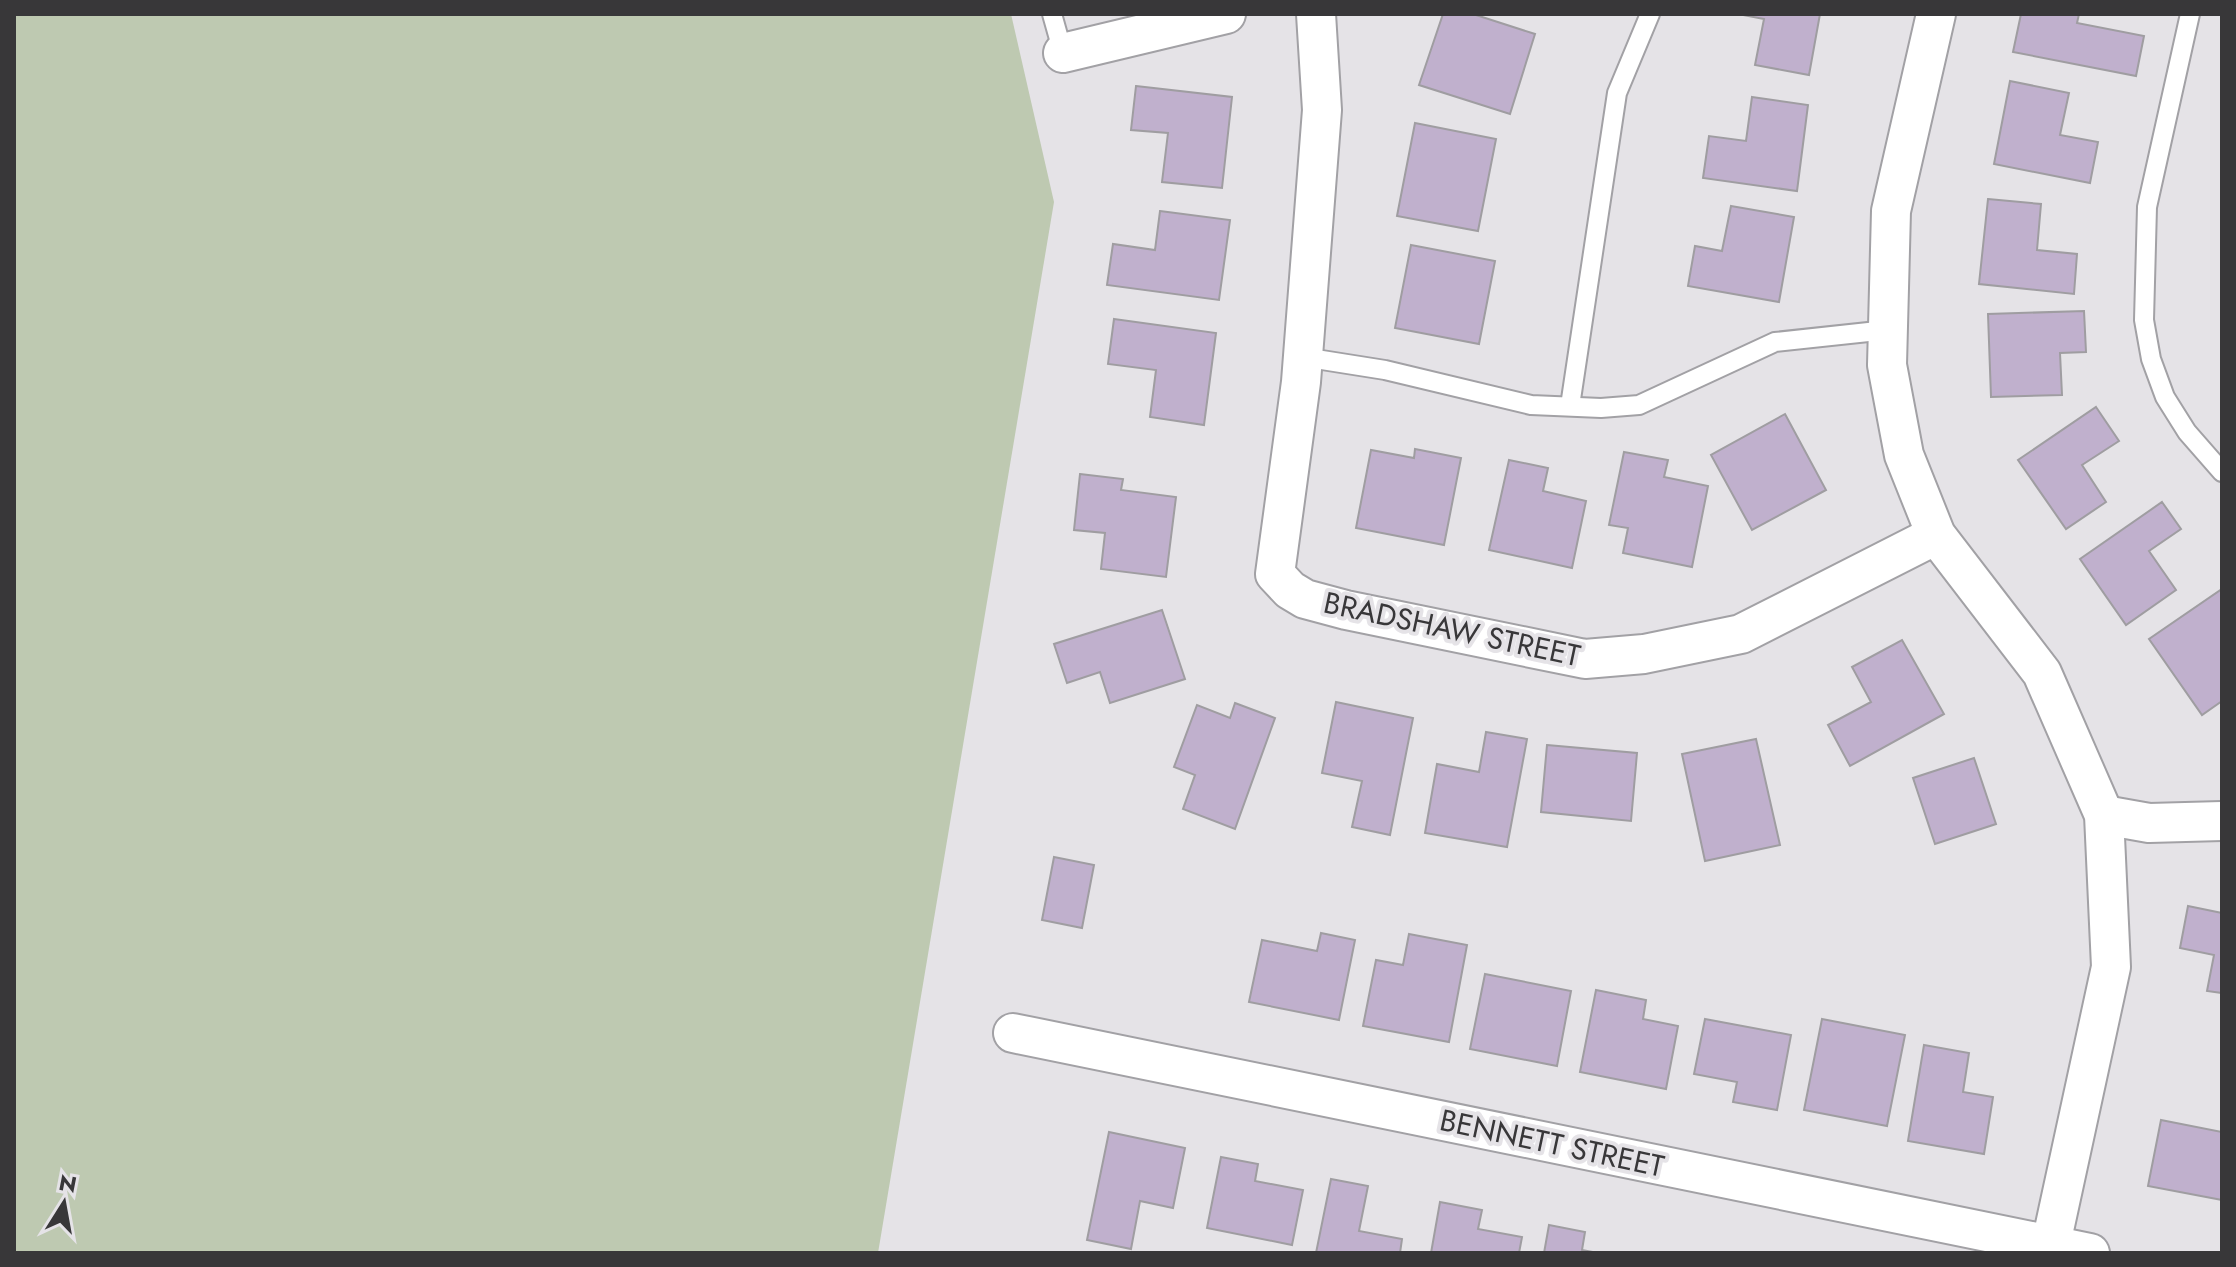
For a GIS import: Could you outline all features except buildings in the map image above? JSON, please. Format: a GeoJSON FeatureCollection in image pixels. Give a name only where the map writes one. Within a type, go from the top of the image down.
{"type":"FeatureCollection","features":[{"type":"Feature","properties":{"kind":"street"},"geometry":{"type":"LineString","coordinates":[[1063,53],[1226,14]]}},
{"type":"Feature","properties":{"kind":"street","name":"BRADSHAW STREET"},"geometry":{"type":"LineString","coordinates":[[1316,14],[1322,110],[1303,357],[1275,574],[1290,590],[1305,599],[1361,614],[1585,659],[1644,654],[1741,634],[1936,535]]}},
{"type":"Feature","properties":{"kind":"street"},"geometry":{"type":"LineString","coordinates":[[1936,14],[1891,211],[1887,365],[1904,455],[1936,535],[2042,673],[2104,815],[2111,967],[2050,1249]]}},
{"type":"Feature","properties":{"kind":"street"},"geometry":{"type":"LineString","coordinates":[[2104,815],[2149,823],[2222,821]]}},
{"type":"Feature","properties":{"kind":"street","name":"BENNETT STREET"},"geometry":{"type":"LineString","coordinates":[[1013,1033],[2050,1249],[2090,1253]]}},
{"type":"Feature","properties":{"kind":"lane"},"geometry":{"type":"LineString","coordinates":[[1052,14],[1063,53]]}},
{"type":"Feature","properties":{"kind":"lane"},"geometry":{"type":"LineString","coordinates":[[1570,406],[1617,93],[1650,14]]}},
{"type":"Feature","properties":{"kind":"lane"},"geometry":{"type":"LineString","coordinates":[[2190,14],[2147,207],[2144,320],[2151,359],[2165,397],[2187,432],[2222,472]]}},
{"type":"Feature","properties":{"kind":"lane"},"geometry":{"type":"LineString","coordinates":[[1303,357],[1385,370],[1531,405],[1601,408],[1639,405],[1775,342],[1887,330]]}},
{"type":"Feature","properties":{"kind":"green space"},"geometry":{"type":"Polygon","coordinates":[[[14,14],[1011,14],[1054,202],[878,1253],[14,1253],[14,14]]]}}]}
